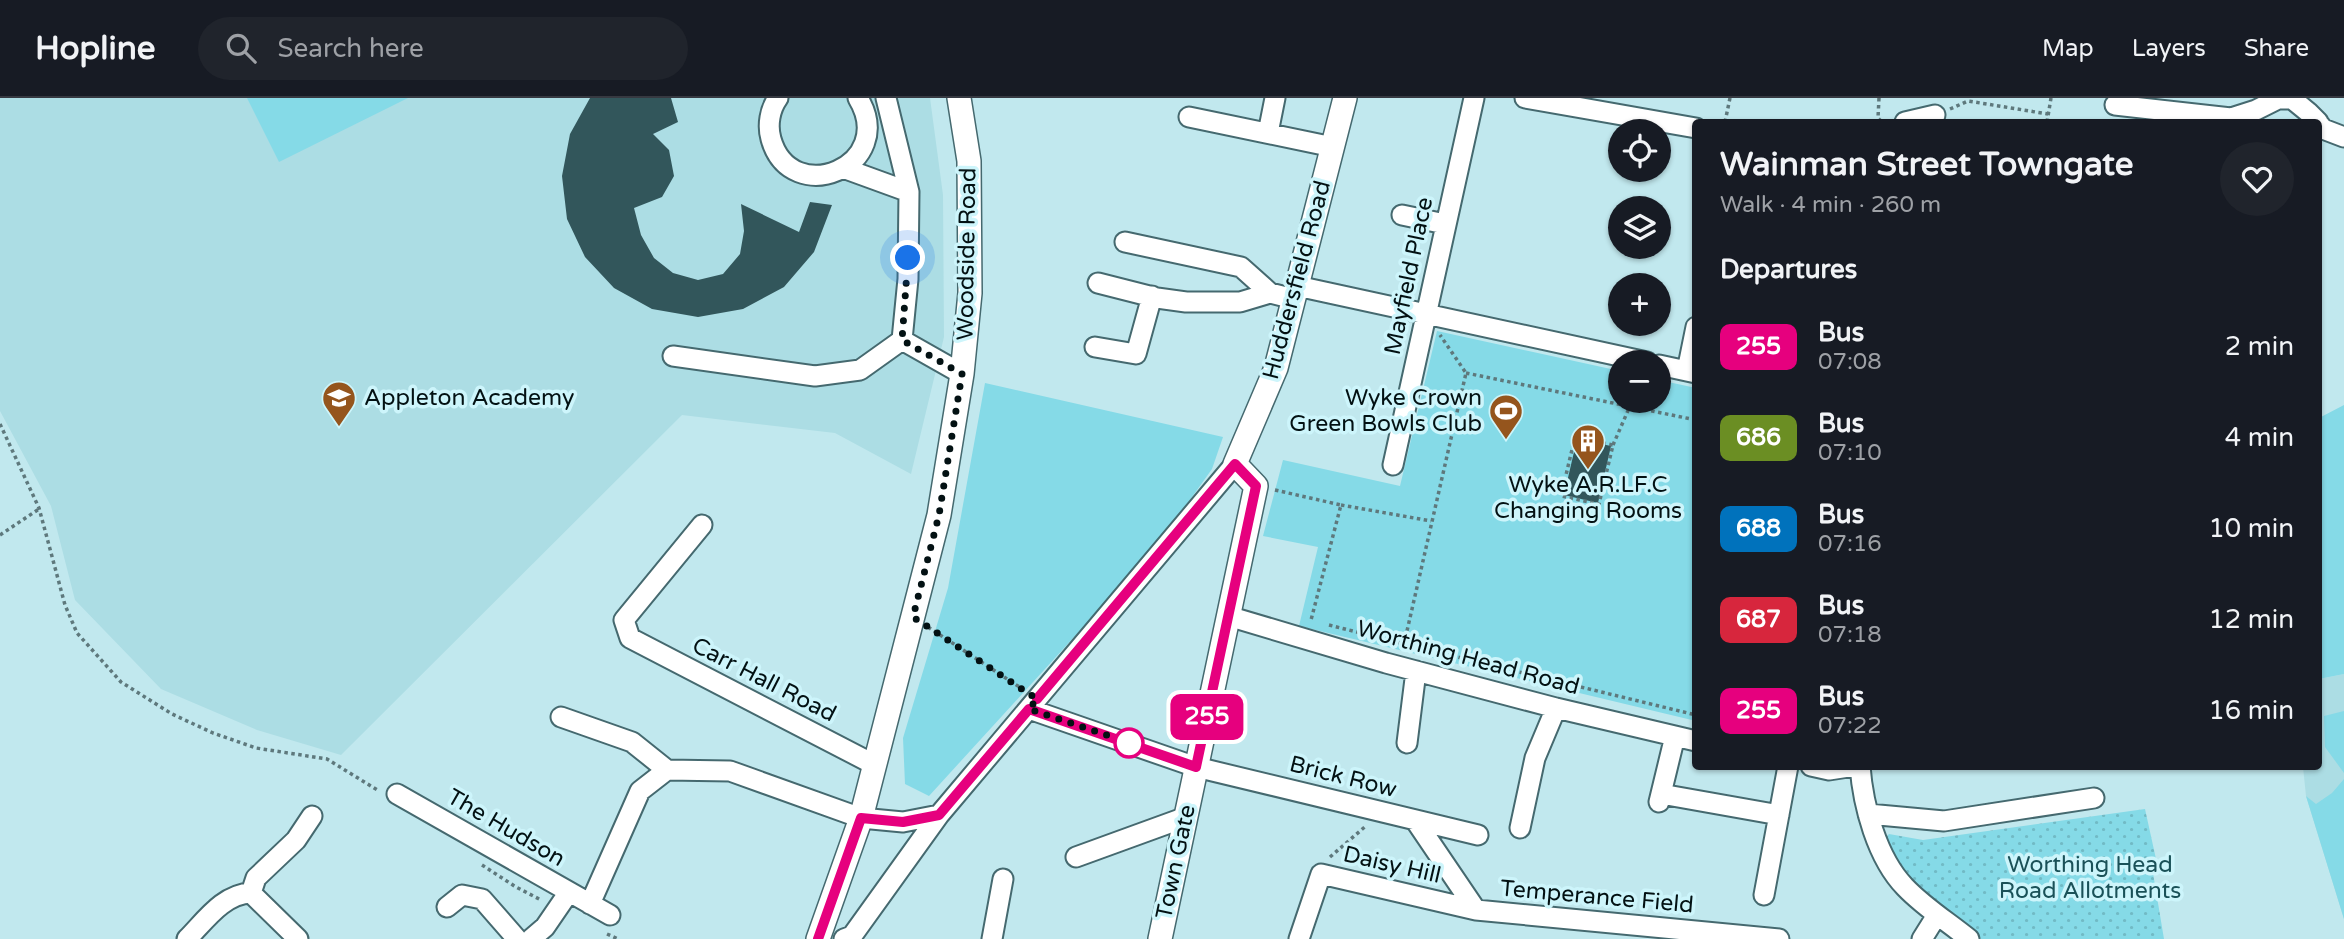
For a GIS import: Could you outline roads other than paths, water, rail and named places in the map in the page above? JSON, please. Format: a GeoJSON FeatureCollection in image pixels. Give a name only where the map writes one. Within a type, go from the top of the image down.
{"type":"FeatureCollection","features":[{"type":"Feature","properties":{"kind":"main road","name":"Woodside Road"},"geometry":{"type":"LineString","coordinates":[[861,818],[939,515],[962,374],[970,293],[971,202],[969,161],[959,98]]}},
{"type":"Feature","properties":{"kind":"main road","name":"Huddersfield Road"},"geometry":{"type":"LineString","coordinates":[[1235,464],[1276,368],[1345,98]]}},
{"type":"Feature","properties":{"kind":"main road","name":"Town Gate"},"geometry":{"type":"LineString","coordinates":[[1160,939],[1256,486],[1235,464]]}},
{"type":"Feature","properties":{"kind":"main road"},"geometry":{"type":"LineString","coordinates":[[818,939],[861,818]]}},
{"type":"Feature","properties":{"kind":"street"},"geometry":{"type":"LineString","coordinates":[[779,98],[774,103],[769,120],[770,136],[776,152],[786,164],[801,173],[818,176],[843,168],[859,153],[866,139],[867,123],[864,108],[858,98]]}},
{"type":"Feature","properties":{"kind":"street"},"geometry":{"type":"LineString","coordinates":[[673,356],[815,376],[860,370],[902,340],[908,279],[909,192],[886,98]]}},
{"type":"Feature","properties":{"kind":"street"},"geometry":{"type":"LineString","coordinates":[[1268,133],[1275,98]]}},
{"type":"Feature","properties":{"kind":"street","name":"Mayfield Place"},"geometry":{"type":"LineString","coordinates":[[1393,465],[1474,98]]}},
{"type":"Feature","properties":{"kind":"street"},"geometry":{"type":"LineString","coordinates":[[1525,98],[1569,102],[1692,127]]}},
{"type":"Feature","properties":{"kind":"street"},"geometry":{"type":"LineString","coordinates":[[2114,108],[2231,118],[2278,99],[2292,99],[2314,119]]}},
{"type":"Feature","properties":{"kind":"street"},"geometry":{"type":"LineString","coordinates":[[1918,119],[1935,115]]}},
{"type":"Feature","properties":{"kind":"street"},"geometry":{"type":"LineString","coordinates":[[1189,117],[1333,147]]}},
{"type":"Feature","properties":{"kind":"street"},"geometry":{"type":"LineString","coordinates":[[2322,128],[2344,137]]}},
{"type":"Feature","properties":{"kind":"street"},"geometry":{"type":"LineString","coordinates":[[843,168],[909,192]]}},
{"type":"Feature","properties":{"kind":"street"},"geometry":{"type":"LineString","coordinates":[[1402,215],[1445,224]]}},
{"type":"Feature","properties":{"kind":"street"},"geometry":{"type":"LineString","coordinates":[[1125,242],[1241,267],[1270,293]]}},
{"type":"Feature","properties":{"kind":"street"},"geometry":{"type":"LineString","coordinates":[[1098,283],[1152,296],[1211,303],[1240,302],[1270,293],[1295,292],[1425,314],[1608,354]]}},
{"type":"Feature","properties":{"kind":"street"},"geometry":{"type":"LineString","coordinates":[[1095,347],[1136,354],[1152,296]]}},
{"type":"Feature","properties":{"kind":"street"},"geometry":{"type":"LineString","coordinates":[[902,340],[962,374]]}},
{"type":"Feature","properties":{"kind":"street"},"geometry":{"type":"LineString","coordinates":[[1671,368],[1692,372]]}},
{"type":"Feature","properties":{"kind":"street","name":"Huddersfield Road"},"geometry":{"type":"LineString","coordinates":[[844,939],[852,936],[939,815],[1235,464]]}},
{"type":"Feature","properties":{"kind":"street","name":"Carr Hall Road"},"geometry":{"type":"LineString","coordinates":[[702,525],[624,621],[630,638],[875,765]]}},
{"type":"Feature","properties":{"kind":"street","name":"Worthing Head Road"},"geometry":{"type":"LineString","coordinates":[[1228,616],[1416,671],[1692,740]]}},
{"type":"Feature","properties":{"kind":"street"},"geometry":{"type":"LineString","coordinates":[[1407,743],[1416,671]]}},
{"type":"Feature","properties":{"kind":"street","name":"Brick Row"},"geometry":{"type":"LineString","coordinates":[[1033,704],[1196,767],[1478,835]]}},
{"type":"Feature","properties":{"kind":"street"},"geometry":{"type":"LineString","coordinates":[[1520,828],[1535,758],[1556,708]]}},
{"type":"Feature","properties":{"kind":"street"},"geometry":{"type":"LineString","coordinates":[[561,717],[632,743],[667,771]]}},
{"type":"Feature","properties":{"kind":"street"},"geometry":{"type":"LineString","coordinates":[[1675,736],[1660,798],[1779,815]]}},
{"type":"Feature","properties":{"kind":"street"},"geometry":{"type":"LineString","coordinates":[[1764,895],[1787,770]]}},
{"type":"Feature","properties":{"kind":"street"},"geometry":{"type":"LineString","coordinates":[[1858,770],[1875,835],[1903,886],[1969,939]]}},
{"type":"Feature","properties":{"kind":"street"},"geometry":{"type":"LineString","coordinates":[[590,904],[640,791],[667,771],[730,771],[861,818],[903,822],[939,815]]}},
{"type":"Feature","properties":{"kind":"street","name":"The Hudson"},"geometry":{"type":"LineString","coordinates":[[390,794],[563,900],[590,904],[607,924]]}},
{"type":"Feature","properties":{"kind":"street"},"geometry":{"type":"LineString","coordinates":[[1868,814],[1944,821],[2094,798]]}},
{"type":"Feature","properties":{"kind":"street"},"geometry":{"type":"LineString","coordinates":[[251,893],[256,878],[296,841],[312,816]]}},
{"type":"Feature","properties":{"kind":"street"},"geometry":{"type":"LineString","coordinates":[[1076,857],[1186,817]]}},
{"type":"Feature","properties":{"kind":"street","name":"Temperance Field"},"geometry":{"type":"LineString","coordinates":[[1415,820],[1476,910],[1779,939]]}},
{"type":"Feature","properties":{"kind":"street","name":"Daisy Hill"},"geometry":{"type":"LineString","coordinates":[[1299,939],[1321,874],[1476,910]]}},
{"type":"Feature","properties":{"kind":"street"},"geometry":{"type":"LineString","coordinates":[[992,939],[1003,879]]}},
{"type":"Feature","properties":{"kind":"street"},"geometry":{"type":"LineString","coordinates":[[187,939],[225,901],[241,893],[251,893],[298,939]]}},
{"type":"Feature","properties":{"kind":"street"},"geometry":{"type":"LineString","coordinates":[[447,907],[462,895],[482,900],[517,939]]}},
{"type":"Feature","properties":{"kind":"street"},"geometry":{"type":"LineString","coordinates":[[531,939],[545,927],[563,900]]}},
{"type":"Feature","properties":{"kind":"street"},"geometry":{"type":"LineString","coordinates":[[1922,939],[1937,915]]}},
{"type":"Feature","properties":{"kind":"place","name":"Appleton Academy"},"geometry":{"type":"Point","coordinates":[339,428]}},
{"type":"Feature","properties":{"kind":"place","name":"Wyke Crown Green Bowls Club"},"geometry":{"type":"Point","coordinates":[1506,441]}},
{"type":"Feature","properties":{"kind":"place","name":"Wyke A.R.LF.C Changing Rooms"},"geometry":{"type":"Point","coordinates":[1588,471]}},
{"type":"Feature","properties":{"kind":"park label","name":"Worthing Head Road Allotments"},"geometry":{"type":"Point","coordinates":[2090,878]}}]}
